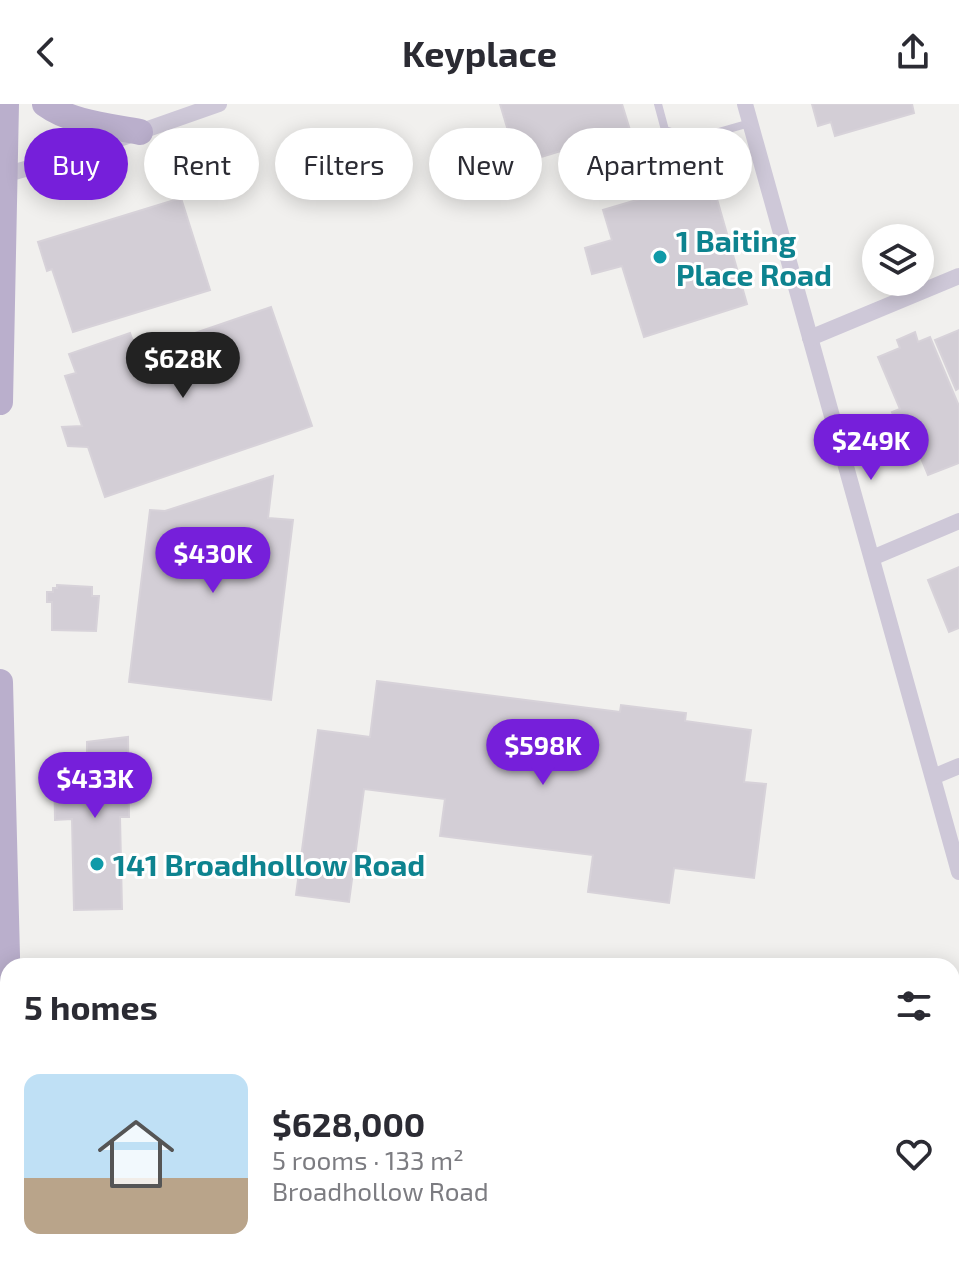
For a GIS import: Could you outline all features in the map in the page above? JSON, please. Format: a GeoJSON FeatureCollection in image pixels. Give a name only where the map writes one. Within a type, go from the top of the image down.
{"type":"FeatureCollection","features":[{"type":"Feature","properties":{"kind":"main road"},"geometry":{"type":"LineString","coordinates":[[0,402],[2,176],[6,104]]}},
{"type":"Feature","properties":{"kind":"main road"},"geometry":{"type":"LineString","coordinates":[[45,104],[78,119],[140,132]]}},
{"type":"Feature","properties":{"kind":"main road"},"geometry":{"type":"LineString","coordinates":[[0,682],[7,958]]}},
{"type":"Feature","properties":{"kind":"street"},"geometry":{"type":"LineString","coordinates":[[2,176],[219,104]]}},
{"type":"Feature","properties":{"kind":"street"},"geometry":{"type":"LineString","coordinates":[[745,104],[959,872]]}},
{"type":"Feature","properties":{"kind":"street"},"geometry":{"type":"LineString","coordinates":[[810,338],[959,276]]}},
{"type":"Feature","properties":{"kind":"street"},"geometry":{"type":"LineString","coordinates":[[872,558],[959,521]]}},
{"type":"Feature","properties":{"kind":"street"},"geometry":{"type":"LineString","coordinates":[[933,777],[959,766]]}},
{"type":"Feature","properties":{"kind":"lane"},"geometry":{"type":"LineString","coordinates":[[658,104],[665,130],[694,139],[750,123]]}},
{"type":"Feature","properties":{"kind":"building"},"geometry":{"type":"Polygon","coordinates":[[[500,104],[622,104],[629,128],[558,128],[558,152],[542,157],[542,128],[507,128],[500,104]]]}},
{"type":"Feature","properties":{"kind":"building"},"geometry":{"type":"Polygon","coordinates":[[[812,104],[912,104],[914,113],[835,136],[831,122],[818,126],[812,104]]]}},
{"type":"Feature","properties":{"kind":"building"},"geometry":{"type":"Polygon","coordinates":[[[182,200],[210,290],[73,332],[52,269],[47,271],[38,242],[182,200]]]}},
{"type":"Feature","properties":{"kind":"building","name":"1 Baiting Place Road"},"geometry":{"type":"Polygon","coordinates":[[[637,200],[717,200],[747,304],[644,337],[622,266],[592,274],[585,248],[612,240],[603,210],[637,200]]]}},
{"type":"Feature","properties":{"kind":"building"},"geometry":{"type":"Polygon","coordinates":[[[271,307],[312,426],[105,497],[88,447],[68,446],[62,427],[82,426],[65,376],[76,373],[69,354],[130,333],[137,353],[271,307]]]}},
{"type":"Feature","properties":{"kind":"building"},"geometry":{"type":"Polygon","coordinates":[[[959,330],[959,388],[956,390],[935,340],[959,330]]]}},
{"type":"Feature","properties":{"kind":"building"},"geometry":{"type":"Polygon","coordinates":[[[915,332],[918,342],[930,337],[959,406],[959,463],[928,475],[909,429],[900,433],[892,412],[900,409],[878,357],[900,348],[897,340],[915,332]]]}},
{"type":"Feature","properties":{"kind":"building"},"geometry":{"type":"Polygon","coordinates":[[[273,476],[268,518],[293,520],[271,700],[129,682],[150,510],[165,511],[273,476]]]}},
{"type":"Feature","properties":{"kind":"building"},"geometry":{"type":"Polygon","coordinates":[[[959,567],[959,628],[949,632],[928,580],[959,567]]]}},
{"type":"Feature","properties":{"kind":"building"},"geometry":{"type":"Polygon","coordinates":[[[57,585],[92,587],[92,596],[99,596],[96,631],[52,630],[52,602],[47,602],[47,592],[53,592],[57,585]]]}},
{"type":"Feature","properties":{"kind":"building"},"geometry":{"type":"Polygon","coordinates":[[[377,681],[620,712],[621,705],[686,713],[685,721],[751,730],[744,782],[766,784],[754,878],[674,868],[669,903],[588,892],[593,855],[440,836],[445,799],[364,789],[349,902],[296,895],[318,730],[370,737],[377,681]]]}},
{"type":"Feature","properties":{"kind":"building","name":"141 Broadhollow Road"},"geometry":{"type":"Polygon","coordinates":[[[128,737],[129,817],[120,817],[122,909],[74,910],[72,819],[55,820],[54,760],[87,759],[87,742],[128,737]]]}},
{"type":"Feature","properties":{"kind":"place","name":"1 Baiting Place Road"},"geometry":{"type":"Point","coordinates":[660,257]}},
{"type":"Feature","properties":{"kind":"place","name":"141 Broadhollow Road"},"geometry":{"type":"Point","coordinates":[97,864]}}]}
